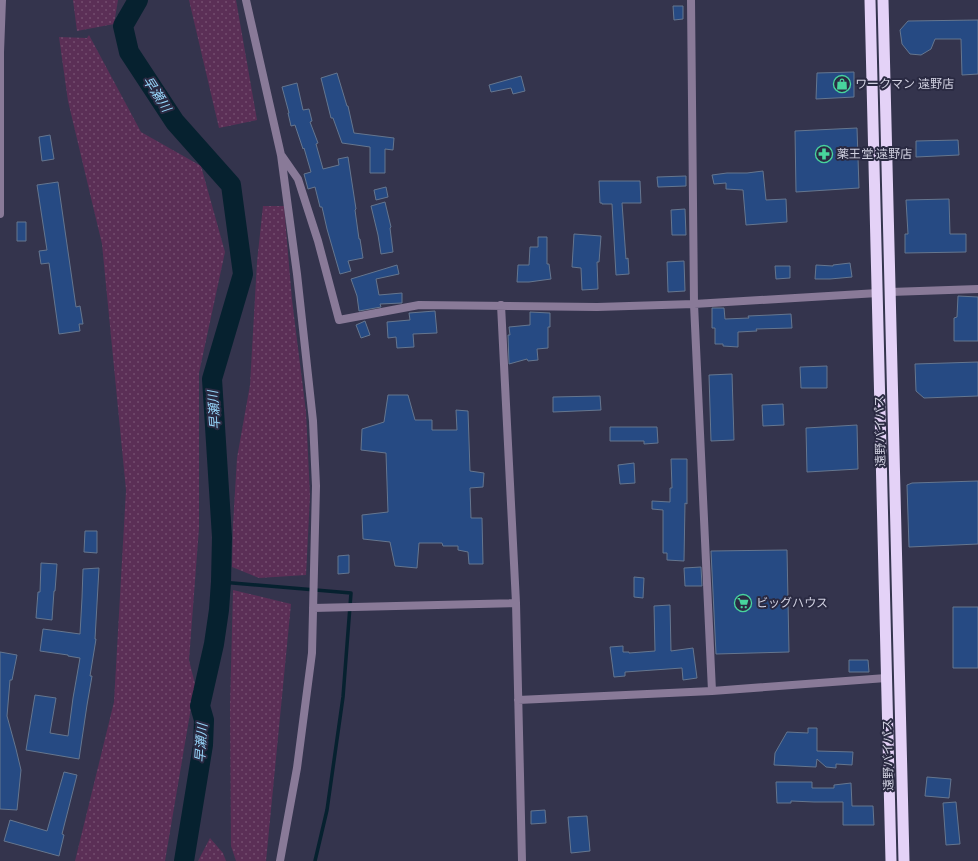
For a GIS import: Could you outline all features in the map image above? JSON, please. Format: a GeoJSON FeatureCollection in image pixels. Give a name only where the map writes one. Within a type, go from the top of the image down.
{"type":"FeatureCollection","features":[{"type":"Feature","properties":{"kind":"highway","name":"遠野バイパス"},"geometry":{"type":"LineString","coordinates":[[870,0],[891,861]]}},
{"type":"Feature","properties":{"kind":"highway","name":"遠野バイパス"},"geometry":{"type":"LineString","coordinates":[[883,0],[904,861]]}},
{"type":"Feature","properties":{"kind":"street"},"geometry":{"type":"LineString","coordinates":[[0,214],[0,52],[2,0]]}},
{"type":"Feature","properties":{"kind":"street"},"geometry":{"type":"LineString","coordinates":[[246,0],[281,155],[297,274],[313,421],[316,486],[312,653],[297,768],[280,861]]}},
{"type":"Feature","properties":{"kind":"street"},"geometry":{"type":"LineString","coordinates":[[691,0],[694,304],[712,691]]}},
{"type":"Feature","properties":{"kind":"street"},"geometry":{"type":"LineString","coordinates":[[281,155],[298,179],[318,241],[339,320],[419,305],[597,306],[694,304],[878,293]]}},
{"type":"Feature","properties":{"kind":"street"},"geometry":{"type":"LineString","coordinates":[[890,292],[978,289]]}},
{"type":"Feature","properties":{"kind":"street"},"geometry":{"type":"LineString","coordinates":[[501,305],[516,603],[522,861]]}},
{"type":"Feature","properties":{"kind":"street"},"geometry":{"type":"LineString","coordinates":[[313,608],[516,603]]}},
{"type":"Feature","properties":{"kind":"street"},"geometry":{"type":"LineString","coordinates":[[518,700],[712,691],[886,678]]}},
{"type":"Feature","properties":{"kind":"shaded area"},"geometry":{"type":"Polygon","coordinates":[[[73,0],[118,0],[114,24],[77,31],[73,0]]]}},
{"type":"Feature","properties":{"kind":"shaded area"},"geometry":{"type":"Polygon","coordinates":[[[189,0],[236,0],[257,120],[219,128],[189,0]]]}},
{"type":"Feature","properties":{"kind":"shaded area"},"geometry":{"type":"Polygon","coordinates":[[[89,35],[141,132],[201,166],[225,252],[199,373],[199,528],[189,660],[195,684],[165,861],[75,861],[114,702],[126,490],[102,244],[68,101],[59,37],[87,38],[89,35]]]}},
{"type":"Feature","properties":{"kind":"shaded area"},"geometry":{"type":"Polygon","coordinates":[[[263,206],[284,206],[292,300],[306,412],[310,496],[306,575],[259,578],[232,567],[237,458],[250,385],[257,262],[263,206]]]}},
{"type":"Feature","properties":{"kind":"shaded area"},"geometry":{"type":"Polygon","coordinates":[[[233,590],[291,604],[266,861],[236,861],[231,846],[230,706],[233,590]]]}},
{"type":"Feature","properties":{"kind":"shaded area"},"geometry":{"type":"Polygon","coordinates":[[[210,838],[223,853],[226,861],[198,861],[210,838]]]}},
{"type":"Feature","properties":{"kind":"building"},"geometry":{"type":"Polygon","coordinates":[[[673,6],[683,6],[683,19],[674,20],[673,6]]]}},
{"type":"Feature","properties":{"kind":"building"},"geometry":{"type":"Polygon","coordinates":[[[978,20],[978,74],[962,75],[961,39],[935,39],[931,49],[921,55],[910,54],[902,44],[900,30],[908,21],[978,20]]]}},
{"type":"Feature","properties":{"kind":"building"},"geometry":{"type":"Polygon","coordinates":[[[854,72],[854,97],[816,99],[817,73],[854,72]]]}},
{"type":"Feature","properties":{"kind":"building"},"geometry":{"type":"Polygon","coordinates":[[[337,73],[348,106],[354,133],[394,138],[393,150],[385,149],[385,173],[370,173],[370,147],[342,143],[333,118],[331,118],[321,78],[337,73]]]}},
{"type":"Feature","properties":{"kind":"building"},"geometry":{"type":"Polygon","coordinates":[[[521,76],[525,91],[513,94],[511,88],[491,92],[489,85],[521,76]]]}},
{"type":"Feature","properties":{"kind":"building"},"geometry":{"type":"Polygon","coordinates":[[[297,83],[303,110],[309,109],[312,121],[310,122],[318,143],[316,144],[323,169],[339,165],[338,159],[348,157],[363,258],[348,261],[351,271],[340,274],[322,207],[320,207],[315,187],[308,189],[304,174],[311,172],[295,125],[291,126],[282,87],[297,83]]]}},
{"type":"Feature","properties":{"kind":"building"},"geometry":{"type":"Polygon","coordinates":[[[857,128],[859,188],[796,192],[795,131],[857,128]]]}},
{"type":"Feature","properties":{"kind":"building"},"geometry":{"type":"Polygon","coordinates":[[[50,135],[54,159],[42,161],[39,137],[50,135]]]}},
{"type":"Feature","properties":{"kind":"building"},"geometry":{"type":"Polygon","coordinates":[[[958,140],[959,155],[916,157],[916,141],[958,140]]]}},
{"type":"Feature","properties":{"kind":"building"},"geometry":{"type":"Polygon","coordinates":[[[763,171],[766,200],[786,199],[787,222],[746,225],[743,190],[726,189],[726,183],[714,184],[712,175],[763,171]]]}},
{"type":"Feature","properties":{"kind":"building"},"geometry":{"type":"Polygon","coordinates":[[[686,176],[686,186],[658,187],[657,177],[686,176]]]}},
{"type":"Feature","properties":{"kind":"building"},"geometry":{"type":"Polygon","coordinates":[[[599,181],[640,181],[641,203],[622,203],[626,259],[628,258],[629,274],[616,275],[612,204],[600,203],[599,181]]]}},
{"type":"Feature","properties":{"kind":"building"},"geometry":{"type":"Polygon","coordinates":[[[58,182],[76,307],[80,306],[83,324],[79,324],[80,331],[59,334],[49,263],[41,264],[39,251],[47,250],[37,185],[58,182]]]}},
{"type":"Feature","properties":{"kind":"building"},"geometry":{"type":"Polygon","coordinates":[[[386,187],[388,197],[376,200],[374,190],[386,187]]]}},
{"type":"Feature","properties":{"kind":"building"},"geometry":{"type":"Polygon","coordinates":[[[949,199],[950,234],[966,234],[966,252],[905,253],[905,234],[908,234],[906,200],[949,199]]]}},
{"type":"Feature","properties":{"kind":"building"},"geometry":{"type":"Polygon","coordinates":[[[385,202],[391,227],[393,252],[381,254],[371,206],[385,202]]]}},
{"type":"Feature","properties":{"kind":"building"},"geometry":{"type":"Polygon","coordinates":[[[685,209],[686,235],[672,235],[671,210],[685,209]]]}},
{"type":"Feature","properties":{"kind":"building"},"geometry":{"type":"Polygon","coordinates":[[[17,222],[26,222],[26,241],[17,241],[17,222]]]}},
{"type":"Feature","properties":{"kind":"building"},"geometry":{"type":"Polygon","coordinates":[[[574,234],[601,236],[599,262],[597,262],[598,289],[582,290],[581,268],[572,267],[574,234]]]}},
{"type":"Feature","properties":{"kind":"building"},"geometry":{"type":"Polygon","coordinates":[[[538,237],[547,237],[547,264],[549,264],[551,279],[517,282],[518,265],[529,265],[530,247],[538,247],[538,237]]]}},
{"type":"Feature","properties":{"kind":"building"},"geometry":{"type":"Polygon","coordinates":[[[684,261],[685,291],[668,292],[667,262],[684,261]]]}},
{"type":"Feature","properties":{"kind":"building"},"geometry":{"type":"Polygon","coordinates":[[[850,263],[852,277],[815,279],[816,265],[833,266],[850,263]]]}},
{"type":"Feature","properties":{"kind":"building"},"geometry":{"type":"Polygon","coordinates":[[[397,265],[399,274],[376,279],[379,295],[402,293],[402,303],[380,304],[381,307],[359,311],[357,296],[351,279],[397,265]]]}},
{"type":"Feature","properties":{"kind":"building"},"geometry":{"type":"Polygon","coordinates":[[[775,266],[790,266],[790,278],[776,279],[775,266]]]}},
{"type":"Feature","properties":{"kind":"building"},"geometry":{"type":"Polygon","coordinates":[[[958,296],[978,297],[978,341],[954,341],[954,318],[957,317],[958,296]]]}},
{"type":"Feature","properties":{"kind":"building"},"geometry":{"type":"Polygon","coordinates":[[[712,308],[724,308],[725,319],[749,318],[748,316],[791,314],[792,328],[756,329],[757,331],[738,332],[738,347],[715,344],[715,328],[712,328],[712,308]]]}},
{"type":"Feature","properties":{"kind":"building"},"geometry":{"type":"Polygon","coordinates":[[[435,311],[437,333],[413,334],[414,347],[397,348],[396,337],[388,338],[387,322],[410,320],[409,313],[435,311]]]}},
{"type":"Feature","properties":{"kind":"building"},"geometry":{"type":"Polygon","coordinates":[[[530,312],[550,313],[548,348],[537,349],[538,360],[528,361],[527,359],[509,364],[509,327],[530,325],[530,312]]]}},
{"type":"Feature","properties":{"kind":"building"},"geometry":{"type":"Polygon","coordinates":[[[365,321],[370,335],[361,338],[356,325],[365,321]]]}},
{"type":"Feature","properties":{"kind":"building"},"geometry":{"type":"Polygon","coordinates":[[[978,362],[978,396],[924,398],[916,391],[915,364],[978,362]]]}},
{"type":"Feature","properties":{"kind":"building"},"geometry":{"type":"Polygon","coordinates":[[[827,366],[827,388],[801,388],[800,367],[827,366]]]}},
{"type":"Feature","properties":{"kind":"building"},"geometry":{"type":"Polygon","coordinates":[[[732,374],[734,440],[711,441],[709,375],[732,374]]]}},
{"type":"Feature","properties":{"kind":"building"},"geometry":{"type":"Polygon","coordinates":[[[388,395],[408,395],[415,420],[432,420],[432,430],[457,430],[456,410],[468,411],[470,471],[484,473],[483,487],[470,488],[471,518],[482,518],[483,564],[469,564],[468,552],[458,550],[458,546],[443,546],[442,543],[419,543],[417,568],[395,566],[390,542],[363,539],[362,515],[388,512],[386,453],[361,450],[362,429],[384,422],[388,395]]]}},
{"type":"Feature","properties":{"kind":"building"},"geometry":{"type":"Polygon","coordinates":[[[600,396],[601,410],[553,412],[553,397],[600,396]]]}},
{"type":"Feature","properties":{"kind":"building"},"geometry":{"type":"Polygon","coordinates":[[[783,404],[784,425],[763,426],[762,405],[783,404]]]}},
{"type":"Feature","properties":{"kind":"building"},"geometry":{"type":"Polygon","coordinates":[[[857,425],[858,469],[807,472],[806,428],[857,425]]]}},
{"type":"Feature","properties":{"kind":"building"},"geometry":{"type":"Polygon","coordinates":[[[610,427],[657,427],[658,443],[644,444],[644,441],[610,441],[610,427]]]}},
{"type":"Feature","properties":{"kind":"building"},"geometry":{"type":"Polygon","coordinates":[[[671,459],[687,459],[687,504],[685,503],[684,561],[667,560],[667,553],[663,553],[663,510],[652,509],[652,501],[670,502],[670,488],[672,488],[671,459]]]}},
{"type":"Feature","properties":{"kind":"building"},"geometry":{"type":"Polygon","coordinates":[[[634,463],[635,483],[620,484],[618,465],[634,463]]]}},
{"type":"Feature","properties":{"kind":"building"},"geometry":{"type":"Polygon","coordinates":[[[978,481],[978,544],[909,547],[907,485],[912,483],[978,481]]]}},
{"type":"Feature","properties":{"kind":"building"},"geometry":{"type":"Polygon","coordinates":[[[85,531],[97,531],[97,553],[84,552],[85,531]]]}},
{"type":"Feature","properties":{"kind":"building"},"geometry":{"type":"Polygon","coordinates":[[[787,550],[789,652],[716,654],[711,551],[787,550]]]}},
{"type":"Feature","properties":{"kind":"building"},"geometry":{"type":"Polygon","coordinates":[[[349,555],[349,573],[338,574],[338,556],[349,555]]]}},
{"type":"Feature","properties":{"kind":"building"},"geometry":{"type":"Polygon","coordinates":[[[41,563],[57,564],[52,620],[36,618],[38,592],[40,592],[41,563]]]}},
{"type":"Feature","properties":{"kind":"building"},"geometry":{"type":"Polygon","coordinates":[[[701,567],[702,586],[685,586],[684,568],[701,567]]]}},
{"type":"Feature","properties":{"kind":"building"},"geometry":{"type":"Polygon","coordinates":[[[99,568],[96,639],[90,676],[92,676],[79,759],[26,750],[35,695],[56,698],[50,733],[68,736],[80,658],[40,651],[43,629],[80,634],[83,569],[99,568]]]}},
{"type":"Feature","properties":{"kind":"building"},"geometry":{"type":"Polygon","coordinates":[[[634,577],[644,578],[643,598],[634,597],[634,577]]]}},
{"type":"Feature","properties":{"kind":"building"},"geometry":{"type":"Polygon","coordinates":[[[670,605],[671,651],[693,648],[697,678],[683,680],[682,668],[625,672],[625,676],[614,677],[610,647],[623,646],[623,652],[629,653],[655,651],[654,606],[670,605]]]}},
{"type":"Feature","properties":{"kind":"building"},"geometry":{"type":"Polygon","coordinates":[[[953,607],[978,607],[978,668],[953,668],[953,607]]]}},
{"type":"Feature","properties":{"kind":"building"},"geometry":{"type":"Polygon","coordinates":[[[0,652],[17,655],[12,680],[10,680],[7,716],[21,770],[17,810],[0,809],[0,652]]]}},
{"type":"Feature","properties":{"kind":"building"},"geometry":{"type":"Polygon","coordinates":[[[849,660],[868,660],[869,672],[849,672],[849,660]]]}},
{"type":"Feature","properties":{"kind":"building"},"geometry":{"type":"Polygon","coordinates":[[[808,728],[817,728],[817,751],[853,752],[852,765],[836,764],[836,768],[826,767],[817,759],[816,767],[774,765],[775,753],[787,732],[808,733],[808,728]]]}},
{"type":"Feature","properties":{"kind":"building"},"geometry":{"type":"Polygon","coordinates":[[[64,772],[77,775],[62,834],[64,835],[59,856],[4,841],[10,820],[47,831],[64,772]]]}},
{"type":"Feature","properties":{"kind":"building"},"geometry":{"type":"Polygon","coordinates":[[[927,777],[951,779],[949,798],[925,796],[927,777]]]}},
{"type":"Feature","properties":{"kind":"building"},"geometry":{"type":"Polygon","coordinates":[[[776,782],[812,782],[812,788],[834,788],[834,785],[851,783],[852,806],[873,806],[874,825],[843,825],[843,802],[791,801],[791,803],[777,803],[776,782]]]}},
{"type":"Feature","properties":{"kind":"building"},"geometry":{"type":"Polygon","coordinates":[[[956,802],[960,844],[946,845],[943,803],[956,802]]]}},
{"type":"Feature","properties":{"kind":"building"},"geometry":{"type":"Polygon","coordinates":[[[545,810],[546,823],[531,824],[531,811],[545,810]]]}},
{"type":"Feature","properties":{"kind":"building"},"geometry":{"type":"Polygon","coordinates":[[[587,816],[590,851],[571,853],[568,817],[587,816]]]}},
{"type":"Feature","properties":{"kind":"waterway","name":"早瀬川"},"geometry":{"type":"LineString","coordinates":[[138,0],[123,26],[129,52],[175,122],[231,185],[243,274],[212,379],[222,537],[221,582],[214,644],[200,706],[204,720],[203,745],[184,861]]}},
{"type":"Feature","properties":{"kind":"waterway"},"geometry":{"type":"LineString","coordinates":[[221,582],[351,593],[343,697],[327,810],[315,861]]}},
{"type":"Feature","properties":{"kind":"place","name":"ワークマン 遠野店"},"geometry":{"type":"Point","coordinates":[842,84]}},
{"type":"Feature","properties":{"kind":"place","name":"薬王堂 遠野店"},"geometry":{"type":"Point","coordinates":[824,154]}},
{"type":"Feature","properties":{"kind":"place","name":"ビッグハウス"},"geometry":{"type":"Point","coordinates":[743,603]}}]}
